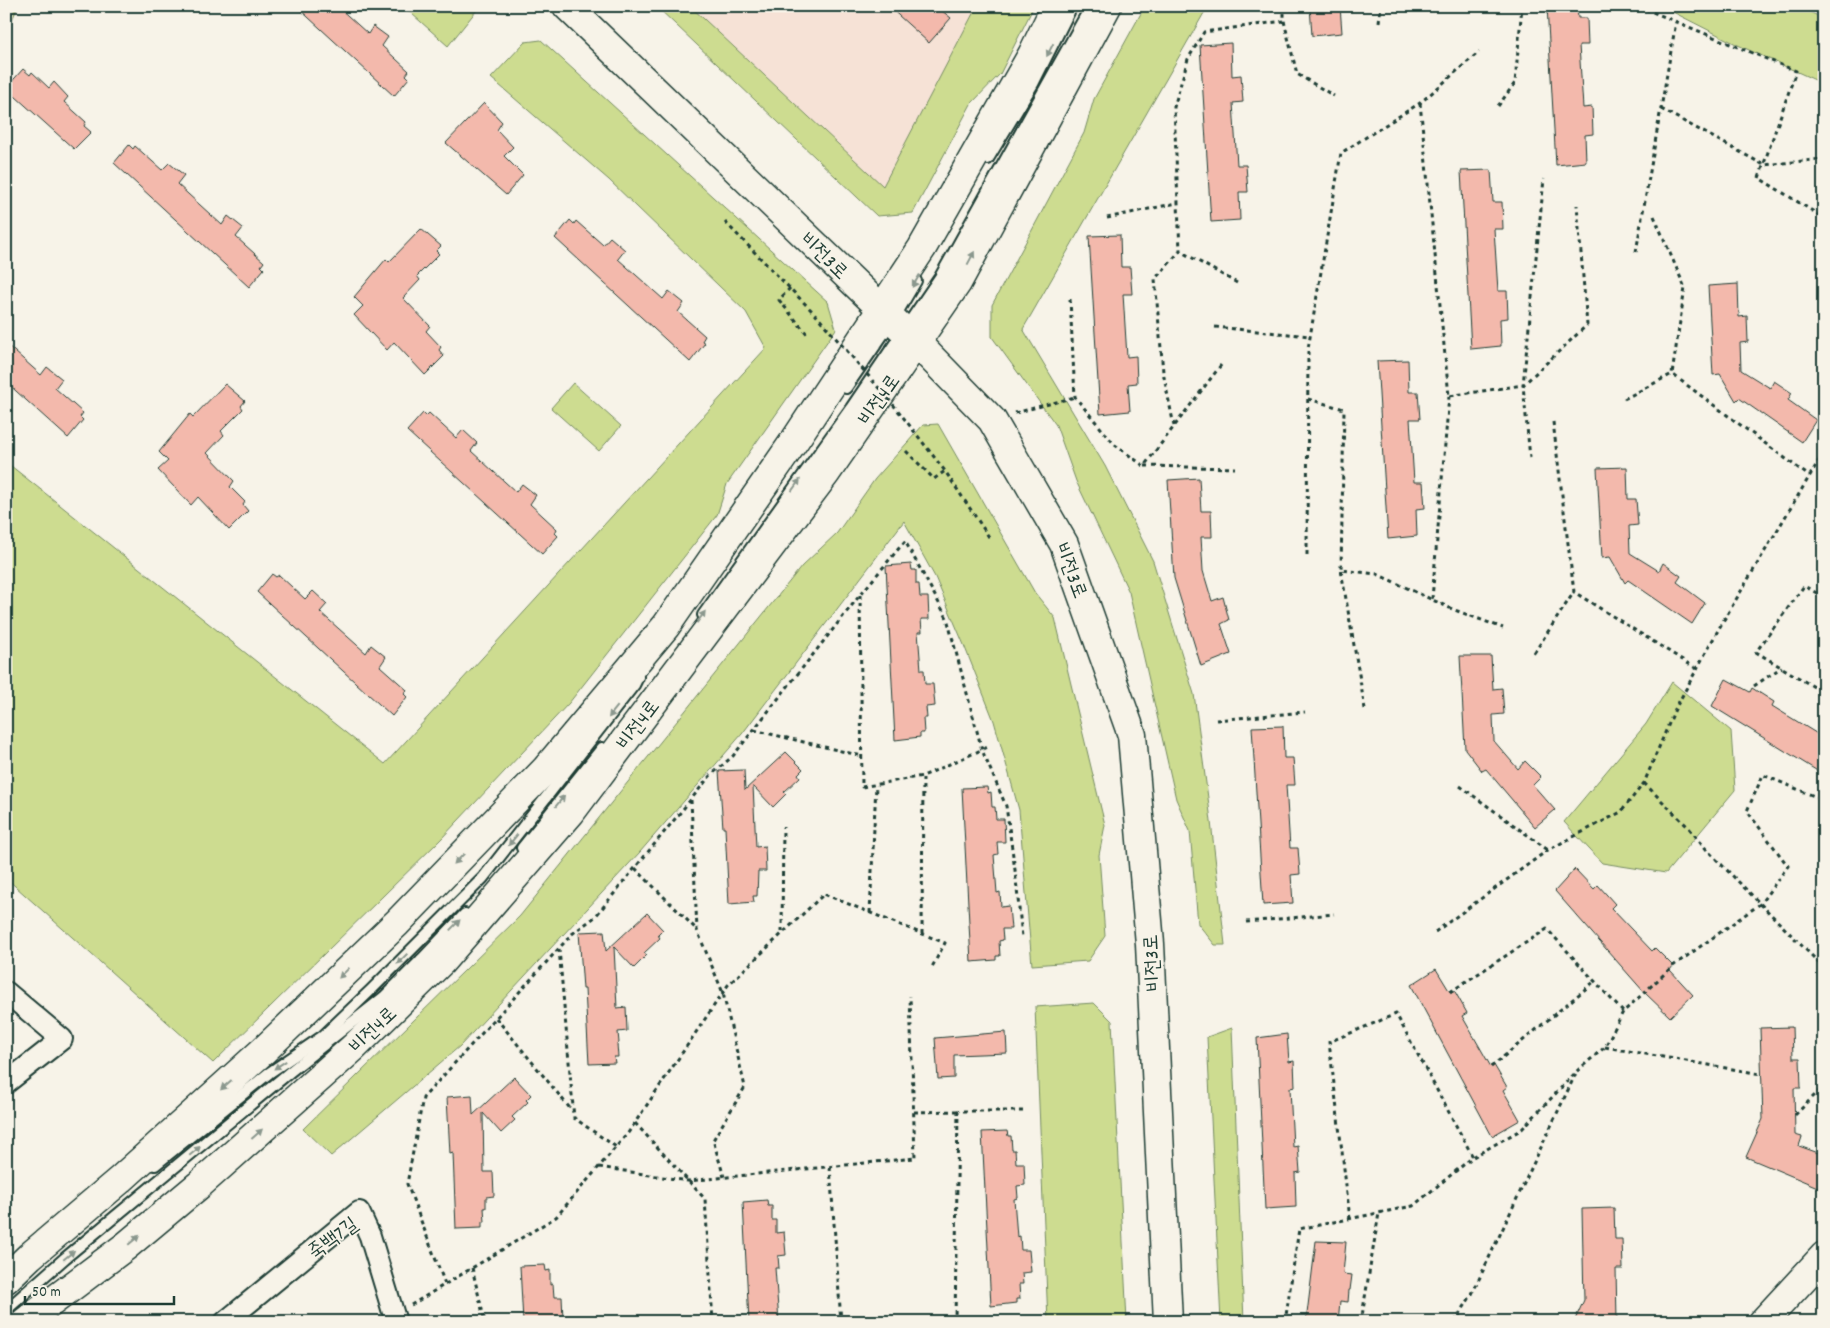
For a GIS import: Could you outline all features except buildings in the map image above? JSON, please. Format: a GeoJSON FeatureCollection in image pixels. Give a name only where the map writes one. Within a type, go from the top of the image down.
{"type":"FeatureCollection","features":[{"type":"Feature","properties":{"kind":"main road","name":"비전3로"},"geometry":{"type":"LineString","coordinates":[[567,6],[899,326],[992,420],[1064,544],[1132,735],[1150,944],[1168,1322]]}},
{"type":"Feature","properties":{"kind":"main road","name":"비전4로"},"geometry":{"type":"LineString","coordinates":[[25,1322],[126,1246],[206,1179],[353,1048],[441,962],[470,919],[571,812],[826,473],[899,326],[927,240],[1032,55],[1056,6]]}},
{"type":"Feature","properties":{"kind":"main road","name":"비전4로"},"geometry":{"type":"LineString","coordinates":[[6,1279],[264,1050],[397,923],[546,769],[666,626],[795,440],[899,326],[957,283],[1107,6]]}},
{"type":"Feature","properties":{"kind":"main road"},"geometry":{"type":"LineString","coordinates":[[1763,1322],[1824,1256]]}},
{"type":"Feature","properties":{"kind":"street"},"geometry":{"type":"LineString","coordinates":[[6,992],[62,1039],[6,1083]]}},
{"type":"Feature","properties":{"kind":"street","name":"죽백7길"},"geometry":{"type":"LineString","coordinates":[[225,1322],[242,1315],[359,1212],[370,1236],[395,1319]]}},
{"type":"Feature","properties":{"kind":"lane"},"geometry":{"type":"LineString","coordinates":[[983,168],[1033,84],[1072,6]]}},
{"type":"Feature","properties":{"kind":"lane"},"geometry":{"type":"LineString","coordinates":[[838,398],[940,278],[1091,6]]}},
{"type":"Feature","properties":{"kind":"lane"},"geometry":{"type":"LineString","coordinates":[[696,624],[851,408],[899,326],[923,269]]}},
{"type":"Feature","properties":{"kind":"lane"},"geometry":{"type":"LineString","coordinates":[[657,653],[760,509]]}},
{"type":"Feature","properties":{"kind":"lane"},"geometry":{"type":"LineString","coordinates":[[634,686],[666,626]]}},
{"type":"Feature","properties":{"kind":"lane"},"geometry":{"type":"LineString","coordinates":[[150,1170],[269,1073],[323,1036],[386,976],[483,878],[634,686],[645,669]]}},
{"type":"Feature","properties":{"kind":"lane"},"geometry":{"type":"LineString","coordinates":[[515,857],[607,742]]}},
{"type":"Feature","properties":{"kind":"lane"},"geometry":{"type":"LineString","coordinates":[[421,960],[470,919]]}},
{"type":"Feature","properties":{"kind":"lane"},"geometry":{"type":"LineString","coordinates":[[6,1310],[65,1258],[384,997],[421,960],[470,919]]}},
{"type":"Feature","properties":{"kind":"lane"},"geometry":{"type":"LineString","coordinates":[[82,1212],[136,1181]]}},
{"type":"Feature","properties":{"kind":"path"},"geometry":{"type":"LineString","coordinates":[[1284,6],[1284,21],[1297,74],[1334,96]]}},
{"type":"Feature","properties":{"kind":"path"},"geometry":{"type":"LineString","coordinates":[[1379,22],[1381,6]]}},
{"type":"Feature","properties":{"kind":"path"},"geometry":{"type":"LineString","coordinates":[[1498,106],[1515,83],[1522,6]]}},
{"type":"Feature","properties":{"kind":"path"},"geometry":{"type":"LineString","coordinates":[[1638,6],[1796,71],[1759,178],[1824,218]]}},
{"type":"Feature","properties":{"kind":"path"},"geometry":{"type":"LineString","coordinates":[[1174,426],[1163,372],[1155,279],[1180,251],[1174,107],[1188,59],[1204,32],[1284,21]]}},
{"type":"Feature","properties":{"kind":"path"},"geometry":{"type":"LineString","coordinates":[[1636,252],[1676,22]]}},
{"type":"Feature","properties":{"kind":"path"},"geometry":{"type":"LineString","coordinates":[[1307,555],[1308,349],[1341,153],[1420,103],[1479,52]]}},
{"type":"Feature","properties":{"kind":"path"},"geometry":{"type":"LineString","coordinates":[[1420,103],[1449,396],[1432,600]]}},
{"type":"Feature","properties":{"kind":"path"},"geometry":{"type":"LineString","coordinates":[[1661,110],[1764,165],[1822,158]]}},
{"type":"Feature","properties":{"kind":"path"},"geometry":{"type":"LineString","coordinates":[[1530,458],[1523,385],[1544,179]]}},
{"type":"Feature","properties":{"kind":"path"},"geometry":{"type":"LineString","coordinates":[[1107,218],[1177,203]]}},
{"type":"Feature","properties":{"kind":"path"},"geometry":{"type":"LineString","coordinates":[[1449,396],[1523,385],[1586,325],[1577,205]]}},
{"type":"Feature","properties":{"kind":"path"},"geometry":{"type":"LineString","coordinates":[[1654,216],[1686,288],[1672,374]]}},
{"type":"Feature","properties":{"kind":"path"},"geometry":{"type":"LineString","coordinates":[[725,222],[816,315],[890,401],[945,471],[991,540]]}},
{"type":"Feature","properties":{"kind":"path"},"geometry":{"type":"LineString","coordinates":[[1180,251],[1236,283]]}},
{"type":"Feature","properties":{"kind":"path"},"geometry":{"type":"LineString","coordinates":[[790,288],[779,300],[808,335]]}},
{"type":"Feature","properties":{"kind":"path"},"geometry":{"type":"LineString","coordinates":[[1070,299],[1075,397],[1115,445],[1144,466],[1235,468]]}},
{"type":"Feature","properties":{"kind":"path"},"geometry":{"type":"LineString","coordinates":[[1215,327],[1310,336]]}},
{"type":"Feature","properties":{"kind":"path"},"geometry":{"type":"LineString","coordinates":[[1144,466],[1221,365]]}},
{"type":"Feature","properties":{"kind":"path"},"geometry":{"type":"LineString","coordinates":[[1624,399],[1672,374]]}},
{"type":"Feature","properties":{"kind":"path"},"geometry":{"type":"LineString","coordinates":[[1672,374],[1809,476]]}},
{"type":"Feature","properties":{"kind":"path"},"geometry":{"type":"LineString","coordinates":[[992,420],[1075,397]]}},
{"type":"Feature","properties":{"kind":"path"},"geometry":{"type":"LineString","coordinates":[[1308,399],[1344,409],[1341,570],[1365,709]]}},
{"type":"Feature","properties":{"kind":"path"},"geometry":{"type":"LineString","coordinates":[[1534,653],[1574,592],[1553,422]]}},
{"type":"Feature","properties":{"kind":"path"},"geometry":{"type":"LineString","coordinates":[[906,450],[934,479],[945,471]]}},
{"type":"Feature","properties":{"kind":"path"},"geometry":{"type":"LineString","coordinates":[[1434,932],[1548,850],[1621,812],[1644,783],[1675,709],[1722,623],[1824,452]]}},
{"type":"Feature","properties":{"kind":"path"},"geometry":{"type":"LineString","coordinates":[[445,1284],[407,1184],[423,1098],[572,934],[595,917],[710,776],[733,756],[905,541],[947,618],[982,750],[1006,806],[1022,937]]}},
{"type":"Feature","properties":{"kind":"path"},"geometry":{"type":"LineString","coordinates":[[1341,570],[1377,574],[1452,609],[1503,628]]}},
{"type":"Feature","properties":{"kind":"path"},"geometry":{"type":"LineString","coordinates":[[1824,598],[1804,586],[1756,652],[1824,693]]}},
{"type":"Feature","properties":{"kind":"path"},"geometry":{"type":"LineString","coordinates":[[1574,592],[1697,669]]}},
{"type":"Feature","properties":{"kind":"path"},"geometry":{"type":"LineString","coordinates":[[860,595],[862,787],[923,776],[990,746]]}},
{"type":"Feature","properties":{"kind":"path"},"geometry":{"type":"LineString","coordinates":[[1754,686],[1782,668]]}},
{"type":"Feature","properties":{"kind":"path"},"geometry":{"type":"LineString","coordinates":[[1216,720],[1305,712]]}},
{"type":"Feature","properties":{"kind":"path"},"geometry":{"type":"LineString","coordinates":[[754,730],[862,756]]}},
{"type":"Feature","properties":{"kind":"path"},"geometry":{"type":"LineString","coordinates":[[1285,1322],[1299,1229],[1414,1206],[1473,1157],[1522,1129],[1577,1071],[1605,1047],[1623,1012],[1673,966],[1760,904],[1788,866],[1747,811],[1763,774],[1824,800]]}},
{"type":"Feature","properties":{"kind":"path"},"geometry":{"type":"LineString","coordinates":[[922,934],[923,776]]}},
{"type":"Feature","properties":{"kind":"path"},"geometry":{"type":"LineString","coordinates":[[1644,783],[1689,828],[1707,850],[1824,968]]}},
{"type":"Feature","properties":{"kind":"path"},"geometry":{"type":"LineString","coordinates":[[870,913],[876,785]]}},
{"type":"Feature","properties":{"kind":"path"},"geometry":{"type":"LineString","coordinates":[[1460,786],[1548,850]]}},
{"type":"Feature","properties":{"kind":"path"},"geometry":{"type":"LineString","coordinates":[[691,799],[697,930],[723,993],[745,1088],[713,1140],[724,1177]]}},
{"type":"Feature","properties":{"kind":"path"},"geometry":{"type":"LineString","coordinates":[[782,933],[783,828]]}},
{"type":"Feature","properties":{"kind":"path"},"geometry":{"type":"LineString","coordinates":[[635,868],[697,930]]}},
{"type":"Feature","properties":{"kind":"path"},"geometry":{"type":"LineString","coordinates":[[395,1319],[445,1284],[556,1217],[635,1123],[728,986],[824,894],[945,943],[932,967]]}},
{"type":"Feature","properties":{"kind":"path"},"geometry":{"type":"LineString","coordinates":[[1246,922],[1334,914]]}},
{"type":"Feature","properties":{"kind":"path"},"geometry":{"type":"LineString","coordinates":[[1450,992],[1547,929],[1623,1012]]}},
{"type":"Feature","properties":{"kind":"path"},"geometry":{"type":"LineString","coordinates":[[559,949],[574,1118],[616,1147]]}},
{"type":"Feature","properties":{"kind":"path"},"geometry":{"type":"LineString","coordinates":[[1490,1067],[1595,981]]}},
{"type":"Feature","properties":{"kind":"path"},"geometry":{"type":"LineString","coordinates":[[598,1167],[688,1181],[915,1158],[910,996]]}},
{"type":"Feature","properties":{"kind":"path"},"geometry":{"type":"LineString","coordinates":[[1350,1219],[1328,1042],[1396,1014],[1473,1157]]}},
{"type":"Feature","properties":{"kind":"path"},"geometry":{"type":"LineString","coordinates":[[496,1018],[573,1113]]}},
{"type":"Feature","properties":{"kind":"path"},"geometry":{"type":"LineString","coordinates":[[1605,1047],[1761,1074]]}},
{"type":"Feature","properties":{"kind":"path"},"geometry":{"type":"LineString","coordinates":[[1455,1322],[1472,1294],[1577,1071]]}},
{"type":"Feature","properties":{"kind":"path"},"geometry":{"type":"LineString","coordinates":[[1795,1115],[1824,1086]]}},
{"type":"Feature","properties":{"kind":"path"},"geometry":{"type":"LineString","coordinates":[[914,1112],[1024,1110]]}},
{"type":"Feature","properties":{"kind":"path"},"geometry":{"type":"LineString","coordinates":[[955,1322],[958,1111]]}},
{"type":"Feature","properties":{"kind":"path"},"geometry":{"type":"LineString","coordinates":[[635,1123],[705,1199],[713,1322]]}},
{"type":"Feature","properties":{"kind":"path"},"geometry":{"type":"LineString","coordinates":[[830,1167],[841,1322]]}},
{"type":"Feature","properties":{"kind":"path"},"geometry":{"type":"LineString","coordinates":[[1360,1322],[1379,1213]]}},
{"type":"Feature","properties":{"kind":"path"},"geometry":{"type":"LineString","coordinates":[[472,1268],[485,1322]]}},
{"type":"Feature","properties":{"kind":"shaded area"},"geometry":{"type":"Polygon","coordinates":[[[690,6],[980,6],[883,187],[690,6]]]}},
{"type":"Feature","properties":{"kind":"green space"},"geometry":{"type":"Polygon","coordinates":[[[6,6],[18,6],[6,34],[6,6]]]}},
{"type":"Feature","properties":{"kind":"green space"},"geometry":{"type":"Polygon","coordinates":[[[403,6],[480,6],[448,46],[403,6]]]}},
{"type":"Feature","properties":{"kind":"green space"},"geometry":{"type":"Polygon","coordinates":[[[656,6],[690,6],[883,186],[977,6],[1034,6],[1000,74],[971,104],[913,213],[877,216],[656,6]]]}},
{"type":"Feature","properties":{"kind":"green space"},"geometry":{"type":"Polygon","coordinates":[[[1145,6],[1208,6],[1023,329],[1105,466],[1153,561],[1194,694],[1225,945],[1215,945],[1198,924],[1190,831],[1176,799],[1129,592],[1076,481],[1056,425],[992,337],[992,305],[1084,133],[1094,99],[1145,6]]]}},
{"type":"Feature","properties":{"kind":"green space"},"geometry":{"type":"Polygon","coordinates":[[[1661,6],[1798,6],[1824,19],[1824,84],[1738,45],[1661,6]]]}},
{"type":"Feature","properties":{"kind":"green space"},"geometry":{"type":"Polygon","coordinates":[[[541,40],[828,302],[836,329],[727,484],[717,515],[569,703],[441,839],[213,1063],[6,878],[6,462],[385,764],[766,348],[746,312],[609,180],[491,78],[525,42],[541,40]]]}},
{"type":"Feature","properties":{"kind":"green space"},"geometry":{"type":"Polygon","coordinates":[[[573,383],[621,426],[599,451],[551,408],[573,383]]]}},
{"type":"Feature","properties":{"kind":"green space"},"geometry":{"type":"Polygon","coordinates":[[[938,424],[1035,593],[1055,618],[1105,825],[1099,855],[1105,936],[1088,961],[1032,965],[1019,810],[994,721],[935,577],[904,521],[742,734],[640,852],[460,1046],[331,1156],[303,1129],[520,916],[802,566],[837,533],[875,479],[923,425],[938,424]]]}},
{"type":"Feature","properties":{"kind":"green space"},"geometry":{"type":"Polygon","coordinates":[[[1672,682],[1731,731],[1735,790],[1666,873],[1602,863],[1564,822],[1646,724],[1672,682]]]}},
{"type":"Feature","properties":{"kind":"green space"},"geometry":{"type":"Polygon","coordinates":[[[1094,1003],[1112,1021],[1127,1322],[1048,1322],[1035,1007],[1094,1003]]]}},
{"type":"Feature","properties":{"kind":"green space"},"geometry":{"type":"Polygon","coordinates":[[[1232,1028],[1244,1322],[1221,1322],[1207,1037],[1232,1028]]]}}]}
